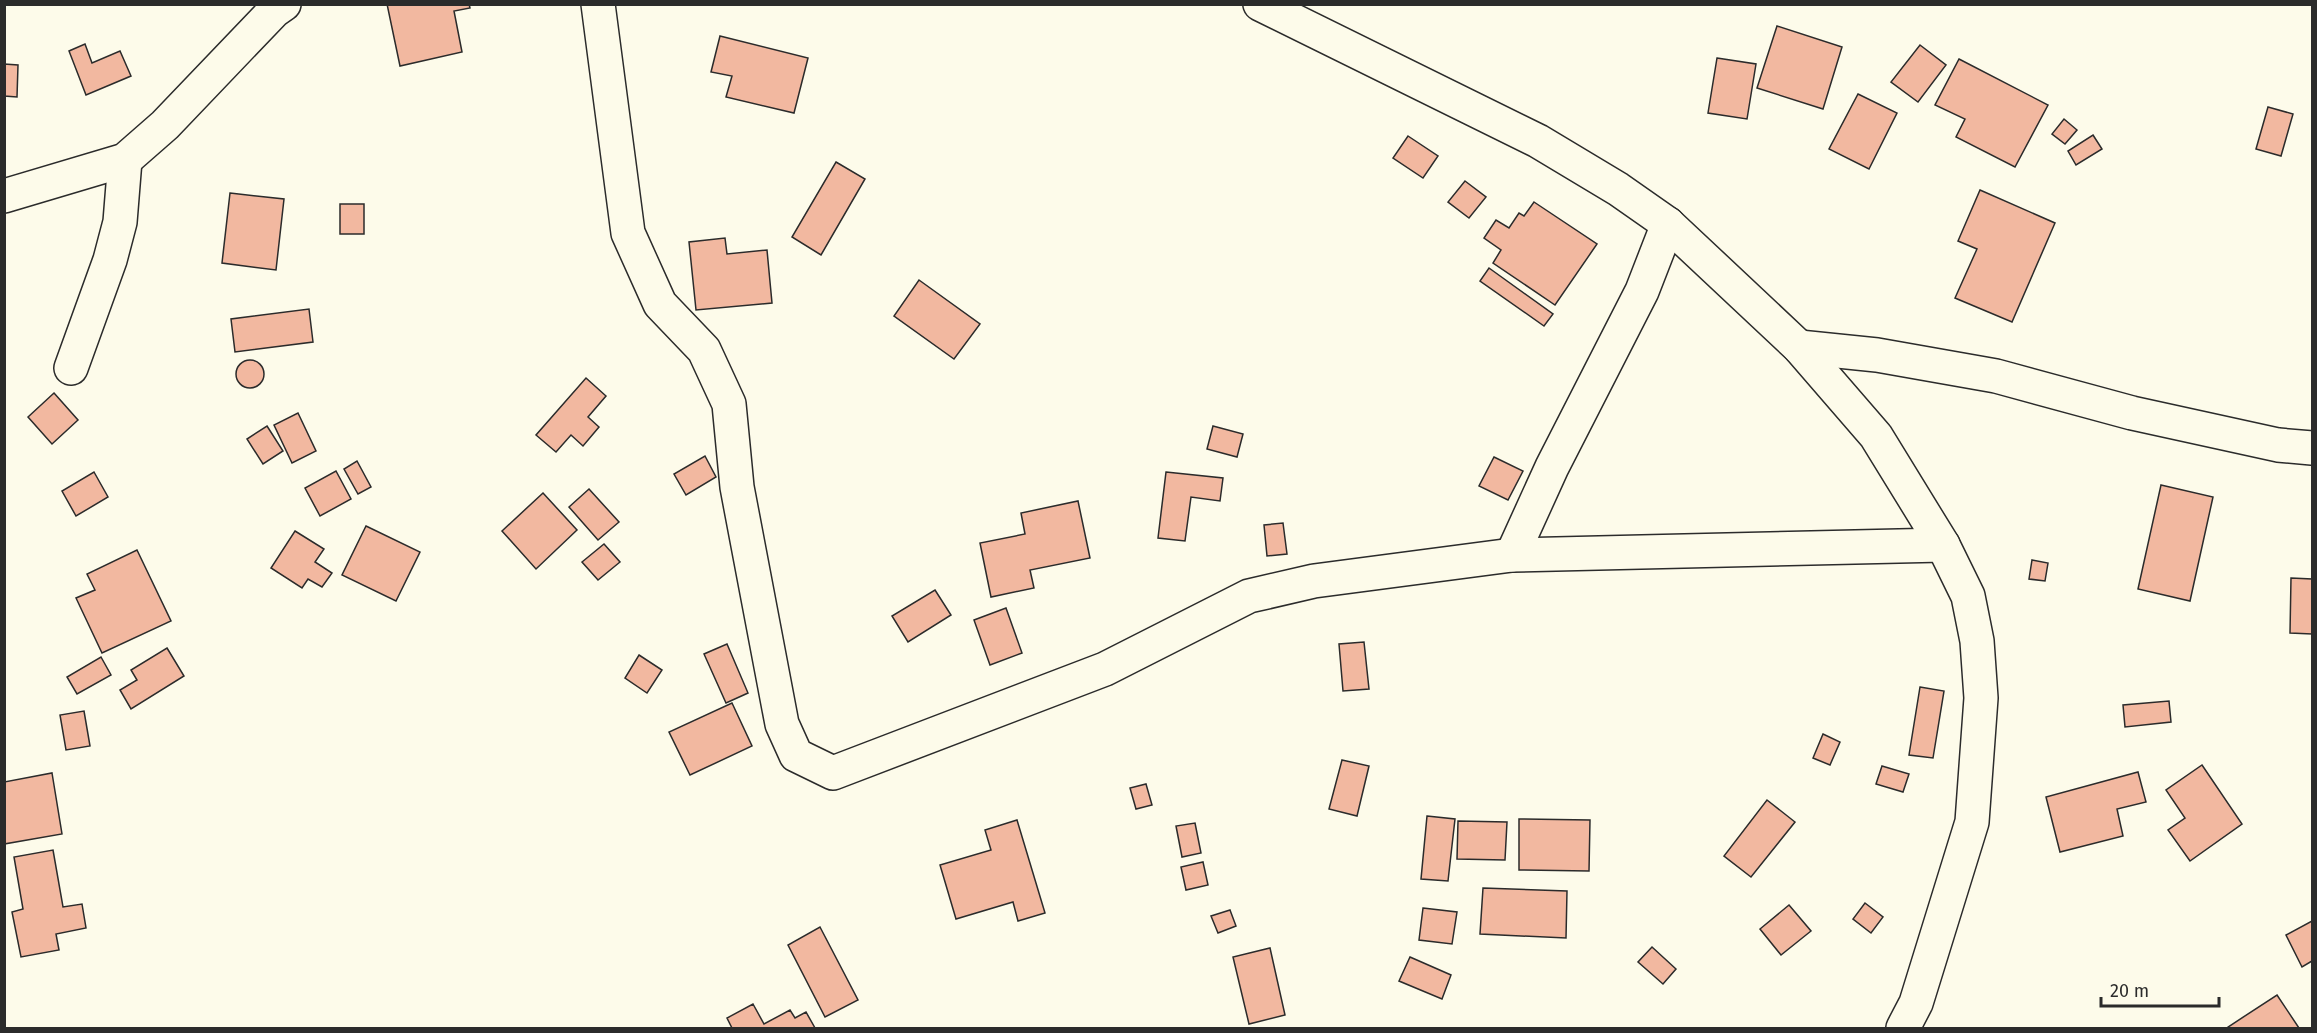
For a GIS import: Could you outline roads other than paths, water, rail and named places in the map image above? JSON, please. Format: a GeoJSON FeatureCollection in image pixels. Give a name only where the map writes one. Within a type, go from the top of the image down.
{"type":"FeatureCollection","features":[{"type":"Feature","properties":{"kind":"street"},"geometry":{"type":"LineString","coordinates":[[4,196],[125,160],[165,125],[259,26],[284,4]]}},
{"type":"Feature","properties":{"kind":"street"},"geometry":{"type":"LineString","coordinates":[[598,4],[628,233],[660,303],[704,350],[729,404],[737,487],[782,724],[796,755],[833,773],[1105,669],[1249,596],[1314,581],[1512,555],[1943,545]]}},
{"type":"Feature","properties":{"kind":"street"},"geometry":{"type":"LineString","coordinates":[[1260,4],[1538,141],[1618,189],[1668,224],[1799,347],[1876,436],[1943,545],[1968,596],[1977,641],[1982,698],[1972,822],[1916,1003],[1903,1029]]}},
{"type":"Feature","properties":{"kind":"street"},"geometry":{"type":"LineString","coordinates":[[71,368],[110,260],[120,222],[125,160]]}},
{"type":"Feature","properties":{"kind":"street"},"geometry":{"type":"LineString","coordinates":[[1512,555],[1552,467],[1642,291],[1668,224]]}},
{"type":"Feature","properties":{"kind":"street"},"geometry":{"type":"LineString","coordinates":[[1799,347],[1877,355],[1996,376],[2155,418],[2278,445],[2313,448]]}}]}
